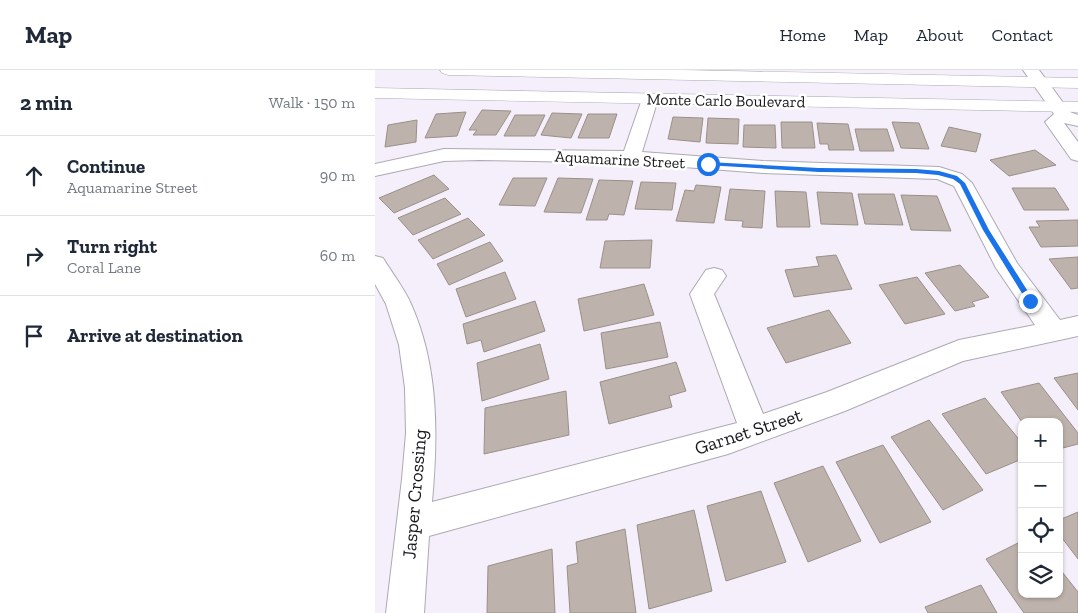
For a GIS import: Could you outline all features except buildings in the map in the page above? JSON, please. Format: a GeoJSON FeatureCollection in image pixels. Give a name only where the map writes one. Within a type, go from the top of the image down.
{"type":"FeatureCollection","features":[{"type":"Feature","properties":{"kind":"main road","name":"Monte Carlo Boulevard"},"geometry":{"type":"LineString","coordinates":[[447,70],[1035,76],[1078,83]]}},
{"type":"Feature","properties":{"kind":"main road","name":"Monte Carlo Boulevard"},"geometry":{"type":"LineString","coordinates":[[375,93],[650,99],[1069,113]]}},
{"type":"Feature","properties":{"kind":"street"},"geometry":{"type":"LineString","coordinates":[[1035,76],[1069,113],[1054,122],[1078,155]]}},
{"type":"Feature","properties":{"kind":"street"},"geometry":{"type":"LineString","coordinates":[[631,157],[650,99]]}},
{"type":"Feature","properties":{"kind":"street","name":"Aquamarine Street"},"geometry":{"type":"LineString","coordinates":[[375,170],[444,155],[479,154],[631,157],[763,167],[939,173],[955,178],[962,183],[1008,268],[1066,328]]}},
{"type":"Feature","properties":{"kind":"street","name":"Jasper Crossing"},"geometry":{"type":"LineString","coordinates":[[375,264],[404,315],[417,365],[421,442],[405,613]]}},
{"type":"Feature","properties":{"kind":"street"},"geometry":{"type":"LineString","coordinates":[[714,276],[702,294],[755,431]]}},
{"type":"Feature","properties":{"kind":"street","name":"Garnet Street"},"geometry":{"type":"LineString","coordinates":[[413,524],[728,440],[835,402],[959,351],[1066,328]]}},
{"type":"Feature","properties":{"kind":"route"},"geometry":{"type":"LineString","coordinates":[[708,164],[819,170],[916,171],[939,173],[955,178],[962,183],[986,230],[1030,301]]}}]}
